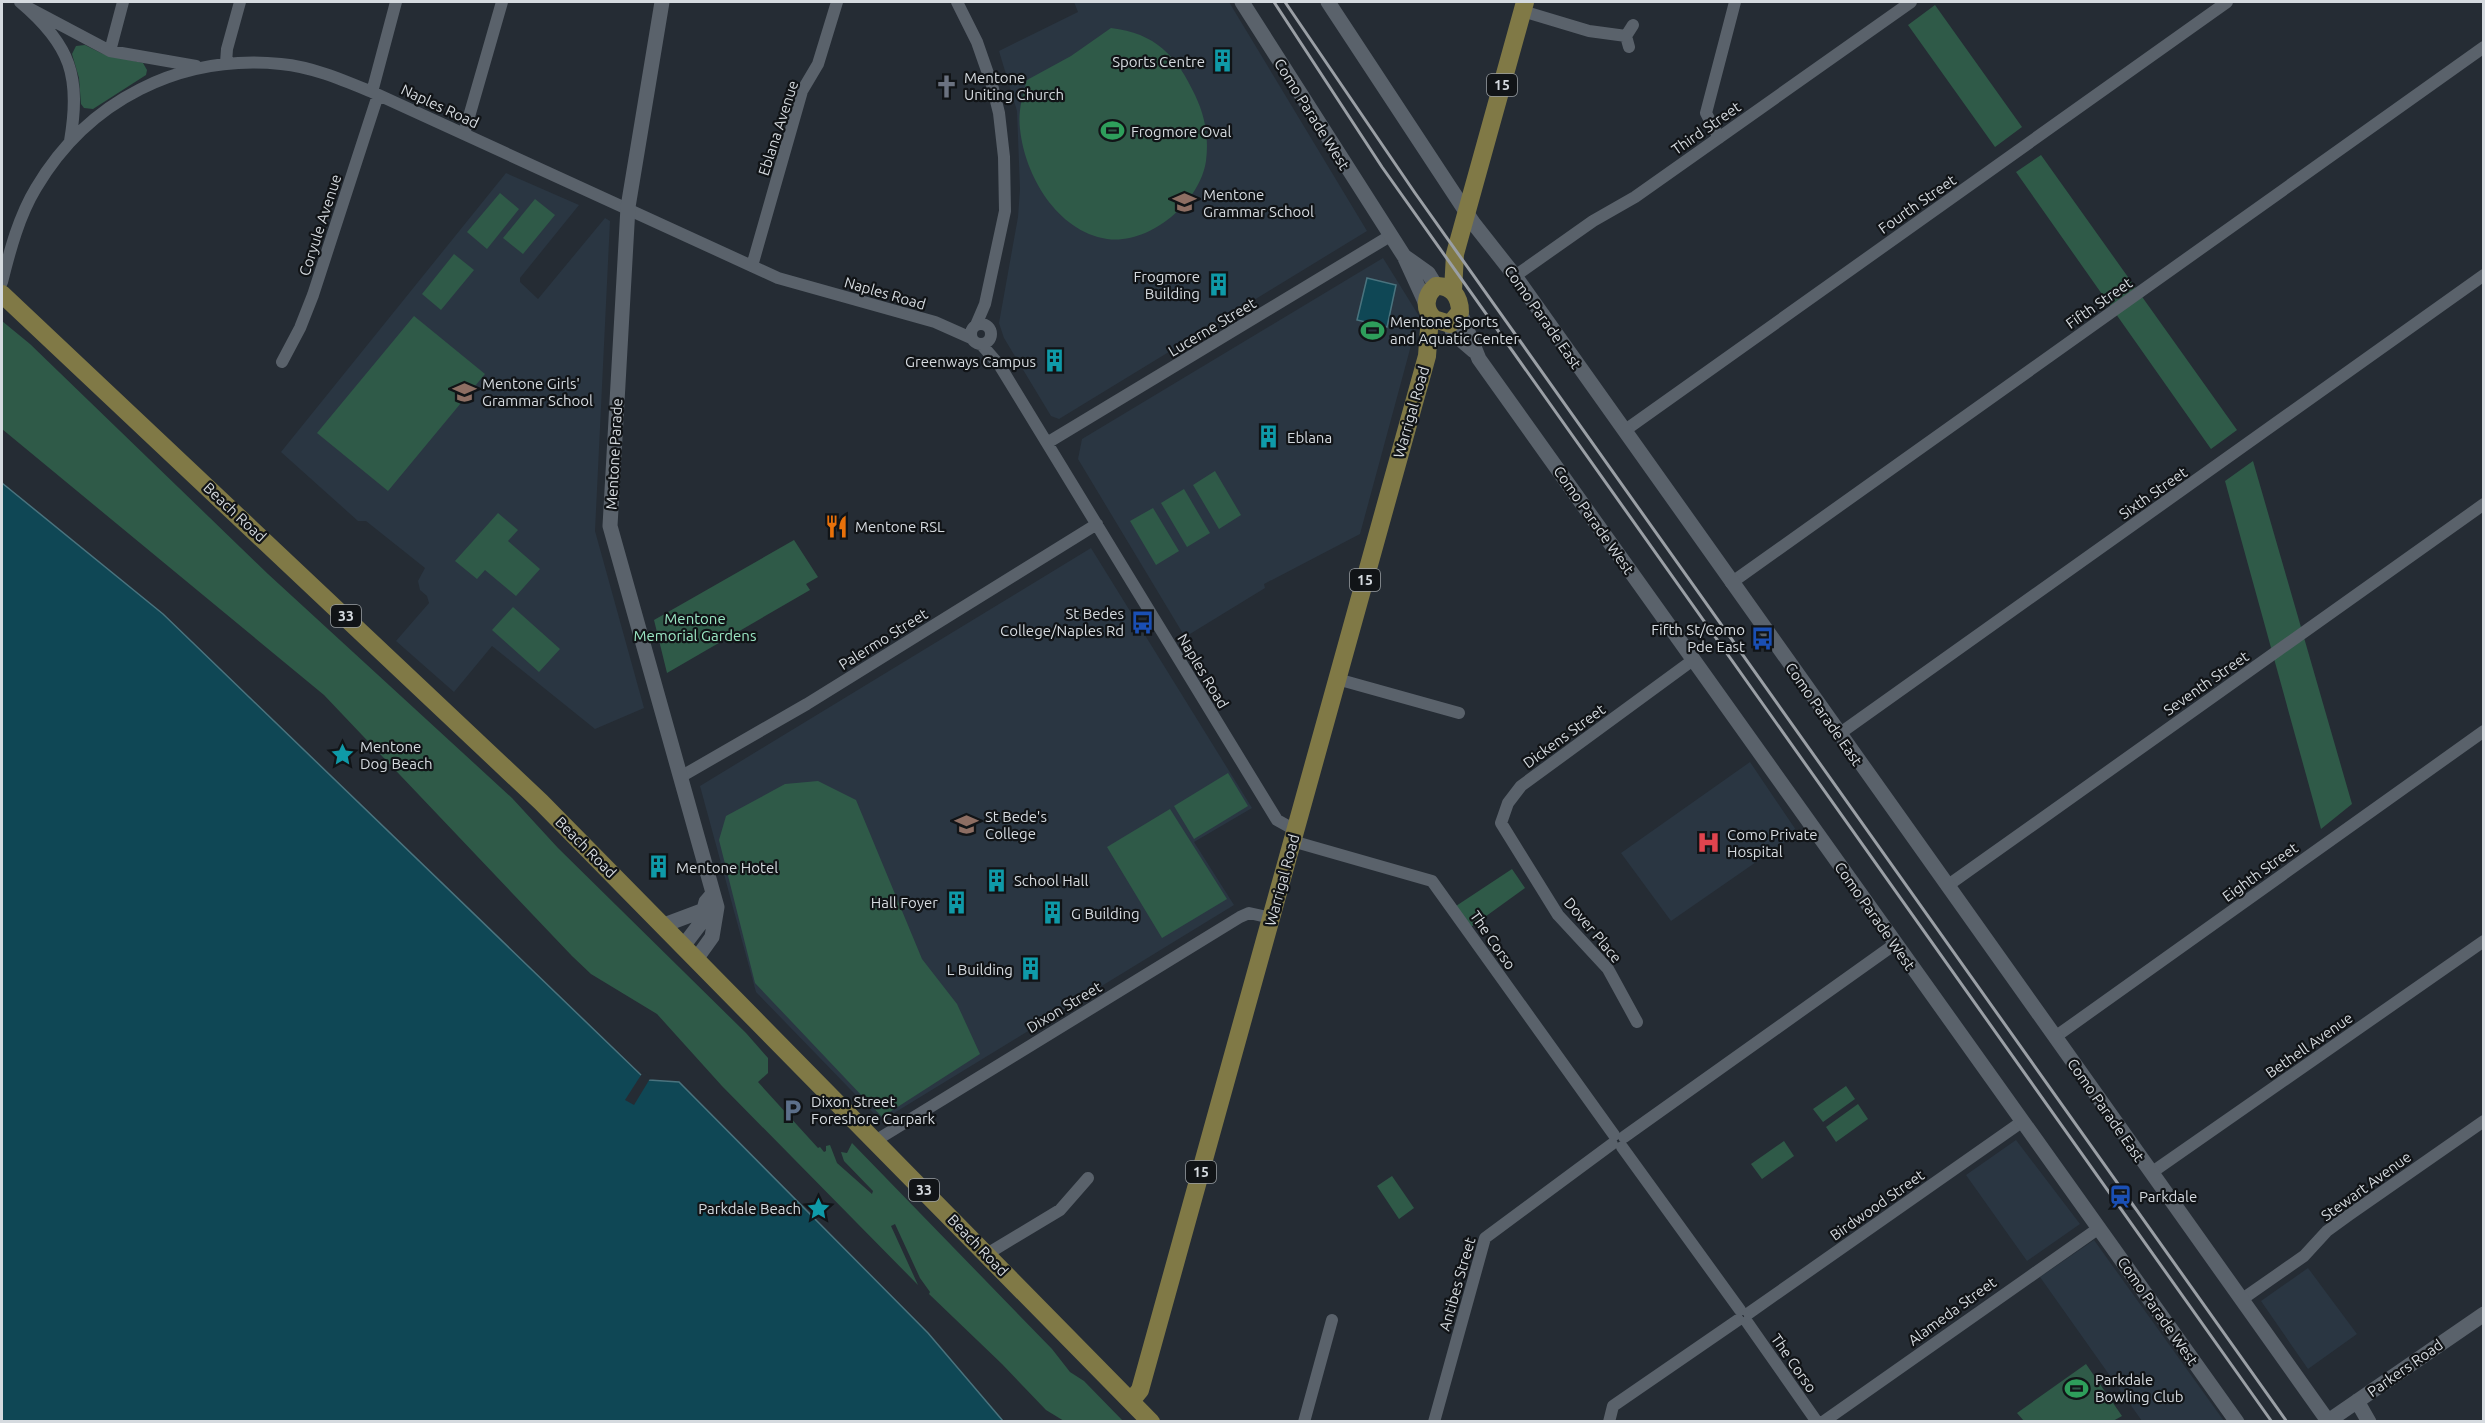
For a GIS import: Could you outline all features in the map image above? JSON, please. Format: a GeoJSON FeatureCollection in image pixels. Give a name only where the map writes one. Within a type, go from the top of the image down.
{"type":"FeatureCollection","features":[{"type":"Feature","properties":{"kind":"main road","name":"15"},"geometry":{"type":"LineString","coordinates":[[1428,310],[1429,293],[1443,287],[1444,269],[1455,254],[1524,6]]}},
{"type":"Feature","properties":{"kind":"main road"},"geometry":{"type":"LineString","coordinates":[[1428,310],[1452,320],[1458,297],[1443,287]]}},
{"type":"Feature","properties":{"kind":"main road","name":"Beach Road"},"geometry":{"type":"LineString","coordinates":[[2,294],[458,722],[697,958],[1150,1422]]}},
{"type":"Feature","properties":{"kind":"main road","name":"Warrigal Road"},"geometry":{"type":"LineString","coordinates":[[1131,1401],[1140,1390],[1427,356],[1428,310]]}},
{"type":"Feature","properties":{"kind":"main road","name":"Warrigal Road"},"geometry":{"type":"LineString","coordinates":[[1427,356],[1441,339],[1452,320]]}},
{"type":"Feature","properties":{"kind":"street"},"geometry":{"type":"LineString","coordinates":[[110,51],[123,2]]}},
{"type":"Feature","properties":{"kind":"street"},"geometry":{"type":"LineString","coordinates":[[226,63],[227,49],[240,2]]}},
{"type":"Feature","properties":{"kind":"street","name":"Coryule Avenue"},"geometry":{"type":"LineString","coordinates":[[282,362],[300,328],[313,295],[375,93],[396,2]]}},
{"type":"Feature","properties":{"kind":"street"},"geometry":{"type":"LineString","coordinates":[[464,134],[502,2]]}},
{"type":"Feature","properties":{"kind":"street","name":"Mentone Parade"},"geometry":{"type":"LineString","coordinates":[[662,2],[628,207],[610,526],[682,776],[712,895],[717,906],[713,931],[707,945],[697,958]]}},
{"type":"Feature","properties":{"kind":"street","name":"Eblana Avenue"},"geometry":{"type":"LineString","coordinates":[[752,266],[802,92],[818,64],[837,2]]}},
{"type":"Feature","properties":{"kind":"street"},"geometry":{"type":"LineString","coordinates":[[957,2],[977,42],[992,85],[999,112],[1005,157],[1005,211],[980,333]]}},
{"type":"Feature","properties":{"kind":"street","name":"Como Parade West"},"geometry":{"type":"LineString","coordinates":[[1242,2],[1404,256],[1428,310]]}},
{"type":"Feature","properties":{"kind":"street","name":"Como Parade East"},"geometry":{"type":"LineString","coordinates":[[1328,2],[1467,212],[1515,276],[2327,1421]]}},
{"type":"Feature","properties":{"kind":"street"},"geometry":{"type":"LineString","coordinates":[[1719,138],[1706,113],[1735,2]]}},
{"type":"Feature","properties":{"kind":"street","name":"Third Street"},"geometry":{"type":"LineString","coordinates":[[1515,276],[1719,138],[1911,2]]}},
{"type":"Feature","properties":{"kind":"street","name":"Fourth Street"},"geometry":{"type":"LineString","coordinates":[[1624,431],[2227,2]]}},
{"type":"Feature","properties":{"kind":"street"},"geometry":{"type":"LineString","coordinates":[[23,4],[79,37],[110,51],[200,67]]}},
{"type":"Feature","properties":{"kind":"street"},"geometry":{"type":"LineString","coordinates":[[23,4],[66,57],[72,72],[76,94],[69,143]]}},
{"type":"Feature","properties":{"kind":"street"},"geometry":{"type":"LineString","coordinates":[[1524,6],[1589,31],[1627,42],[1633,25]]}},
{"type":"Feature","properties":{"kind":"street"},"geometry":{"type":"LineString","coordinates":[[66,57],[71,44],[79,37]]}},
{"type":"Feature","properties":{"kind":"street","name":"Fifth Street"},"geometry":{"type":"LineString","coordinates":[[1731,583],[2484,47]]}},
{"type":"Feature","properties":{"kind":"street"},"geometry":{"type":"LineString","coordinates":[[147,58],[152,68],[152,83]]}},
{"type":"Feature","properties":{"kind":"street","name":"Naples Road"},"geometry":{"type":"LineString","coordinates":[[2,282],[22,216],[36,188],[69,143],[99,115],[152,83],[200,67],[226,63],[282,64],[308,69],[375,93],[628,207],[778,278],[946,326],[980,333],[1277,820],[1294,836]]}},
{"type":"Feature","properties":{"kind":"street","name":"Lucerne Street"},"geometry":{"type":"LineString","coordinates":[[1047,443],[1390,236]]}},
{"type":"Feature","properties":{"kind":"street","name":"Como Parade West"},"geometry":{"type":"LineString","coordinates":[[1404,256],[1443,287]]}},
{"type":"Feature","properties":{"kind":"street","name":"Sixth Street"},"geometry":{"type":"LineString","coordinates":[[1839,734],[2484,275]]}},
{"type":"Feature","properties":{"kind":"street","name":"Como Parade West"},"geometry":{"type":"LineString","coordinates":[[1452,320],[1894,944],[2237,1422]]}},
{"type":"Feature","properties":{"kind":"street","name":"Seventh Street"},"geometry":{"type":"LineString","coordinates":[[1947,886],[2484,504]]}},
{"type":"Feature","properties":{"kind":"street","name":"Palermo Street"},"geometry":{"type":"LineString","coordinates":[[682,776],[807,704],[1097,524]]}},
{"type":"Feature","properties":{"kind":"street","name":"Dickens Street"},"geometry":{"type":"LineString","coordinates":[[1522,859],[1501,823],[1508,803],[1521,786],[1693,660]]}},
{"type":"Feature","properties":{"kind":"street"},"geometry":{"type":"LineString","coordinates":[[1337,679],[1459,713]]}},
{"type":"Feature","properties":{"kind":"street","name":"Eighth Street"},"geometry":{"type":"LineString","coordinates":[[2055,1037],[2484,731]]}},
{"type":"Feature","properties":{"kind":"street","name":"The Corso"},"geometry":{"type":"LineString","coordinates":[[1294,836],[1432,881],[1744,1316],[1817,1422]]}},
{"type":"Feature","properties":{"kind":"street","name":"Dover Place"},"geometry":{"type":"LineString","coordinates":[[1522,859],[1558,915],[1608,969],[1637,1022]]}},
{"type":"Feature","properties":{"kind":"street"},"geometry":{"type":"LineString","coordinates":[[684,945],[700,924],[712,895]]}},
{"type":"Feature","properties":{"kind":"street"},"geometry":{"type":"LineString","coordinates":[[664,925],[704,910]]}},
{"type":"Feature","properties":{"kind":"street","name":"Dixon Street"},"geometry":{"type":"LineString","coordinates":[[876,1141],[1240,917],[1249,913],[1271,918]]}},
{"type":"Feature","properties":{"kind":"street","name":"Bethell Avenue"},"geometry":{"type":"LineString","coordinates":[[2151,1173],[2484,941]]}},
{"type":"Feature","properties":{"kind":"street","name":"Antibes Street"},"geometry":{"type":"LineString","coordinates":[[1434,1422],[1485,1238],[1894,944]]}},
{"type":"Feature","properties":{"kind":"street","name":"Birdwood Street"},"geometry":{"type":"LineString","coordinates":[[1609,1422],[1613,1406],[2023,1121]]}},
{"type":"Feature","properties":{"kind":"street","name":"Stewart Avenue"},"geometry":{"type":"LineString","coordinates":[[2241,1300],[2304,1256],[2327,1232],[2349,1215],[2484,1121]]}},
{"type":"Feature","properties":{"kind":"street"},"geometry":{"type":"LineString","coordinates":[[987,1254],[1060,1210],[1088,1178]]}},
{"type":"Feature","properties":{"kind":"street","name":"Alameda Street"},"geometry":{"type":"LineString","coordinates":[[1824,1422],[2099,1228]]}},
{"type":"Feature","properties":{"kind":"street","name":"Parkers Road"},"geometry":{"type":"LineString","coordinates":[[2327,1421],[2484,1314]]}},
{"type":"Feature","properties":{"kind":"street"},"geometry":{"type":"LineString","coordinates":[[1304,1422],[1332,1320]]}},
{"type":"Feature","properties":{"kind":"street"},"geometry":{"type":"LineString","coordinates":[[2352,1405],[2358,1422]]}},
{"type":"Feature","properties":{"kind":"street"},"geometry":{"type":"LineString","coordinates":[[2352,1405],[2369,1422]]}},
{"type":"Feature","properties":{"kind":"shaded area","name":"Mentone Grammar School"},"geometry":{"type":"Polygon","coordinates":[[[1074,2],[1229,2],[1367,231],[1059,419],[1051,416],[1004,338],[999,323],[1018,217],[1020,189],[1017,111],[999,51],[1078,12],[1074,2]]]}},
{"type":"Feature","properties":{"kind":"shaded area","name":"Mentone Girls' Grammar School"},"geometry":{"type":"Polygon","coordinates":[[[506,173],[579,205],[520,278],[520,282],[538,299],[605,218],[610,221],[595,531],[644,708],[595,729],[492,646],[454,692],[396,641],[429,603],[427,596],[420,590],[418,581],[425,568],[366,521],[358,521],[281,452],[506,173]]]}},
{"type":"Feature","properties":{"kind":"shaded area"},"geometry":{"type":"Polygon","coordinates":[[[1383,258],[1419,316],[1360,534],[1264,584],[1265,588],[1185,637],[1078,459],[1082,439],[1383,258]]]}},
{"type":"Feature","properties":{"kind":"shaded area","name":"St Bede's College"},"geometry":{"type":"Polygon","coordinates":[[[1091,548],[1252,808],[1194,842],[1234,905],[881,1121],[756,992],[700,786],[1091,548]]]}},
{"type":"Feature","properties":{"kind":"shaded area","name":"Como Private Hospital"},"geometry":{"type":"Polygon","coordinates":[[[1750,762],[1798,833],[1671,921],[1621,853],[1750,762]]]}},
{"type":"Feature","properties":{"kind":"shaded area"},"geometry":{"type":"Polygon","coordinates":[[[2016,1140],[2080,1224],[2027,1261],[1966,1175],[2016,1140]]]}},
{"type":"Feature","properties":{"kind":"shaded area"},"geometry":{"type":"Polygon","coordinates":[[[2094,1240],[2224,1421],[2142,1421],[2040,1277],[2094,1240]]]}},
{"type":"Feature","properties":{"kind":"shaded area"},"geometry":{"type":"Polygon","coordinates":[[[2308,1268],[2357,1334],[2308,1369],[2261,1301],[2308,1268]]]}},
{"type":"Feature","properties":{"kind":"green space"},"geometry":{"type":"Polygon","coordinates":[[[1935,5],[2022,127],[1995,147],[1908,25],[1935,5]]]}},
{"type":"Feature","properties":{"kind":"green space","name":"Frogmore Oval"},"geometry":{"type":"Polygon","coordinates":[[[1111,28],[1140,35],[1152,41],[1172,58],[1188,81],[1204,119],[1207,152],[1202,176],[1183,205],[1156,228],[1123,239],[1107,239],[1089,234],[1073,225],[1059,213],[1047,199],[1029,165],[1020,129],[1021,104],[1027,80],[1071,56],[1111,28]]]}},
{"type":"Feature","properties":{"kind":"green space"},"geometry":{"type":"Polygon","coordinates":[[[85,45],[103,54],[143,63],[147,70],[146,75],[93,109],[84,108],[81,104],[79,78],[72,54],[76,46],[85,45]]]}},
{"type":"Feature","properties":{"kind":"green space"},"geometry":{"type":"Polygon","coordinates":[[[2041,155],[2237,430],[2211,449],[2016,172],[2041,155]]]}},
{"type":"Feature","properties":{"kind":"green space"},"geometry":{"type":"Polygon","coordinates":[[[500,193],[519,209],[487,249],[467,232],[500,193]]]}},
{"type":"Feature","properties":{"kind":"green space"},"geometry":{"type":"Polygon","coordinates":[[[535,199],[555,215],[523,254],[503,238],[535,199]]]}},
{"type":"Feature","properties":{"kind":"green space"},"geometry":{"type":"Polygon","coordinates":[[[454,254],[474,270],[441,310],[422,294],[454,254]]]}},
{"type":"Feature","properties":{"kind":"green space"},"geometry":{"type":"Polygon","coordinates":[[[414,316],[485,374],[388,491],[317,433],[414,316]]]}},
{"type":"Feature","properties":{"kind":"green space"},"geometry":{"type":"Polygon","coordinates":[[[2,321],[30,344],[268,574],[512,798],[558,848],[746,1033],[768,1058],[768,1073],[758,1082],[818,1148],[820,1147],[824,1152],[826,1146],[830,1145],[837,1163],[872,1194],[873,1191],[844,1161],[841,1152],[847,1153],[852,1143],[1052,1349],[1070,1372],[1084,1381],[1123,1421],[1064,1421],[1046,1410],[929,1294],[895,1224],[891,1226],[918,1285],[722,1086],[657,1014],[591,974],[572,956],[324,695],[2,429],[2,321]]]}},
{"type":"Feature","properties":{"kind":"green space"},"geometry":{"type":"Polygon","coordinates":[[[2253,461],[2352,804],[2321,829],[2225,481],[2253,461]]]}},
{"type":"Feature","properties":{"kind":"green space"},"geometry":{"type":"Polygon","coordinates":[[[1215,471],[1241,515],[1219,529],[1193,485],[1215,471]]]}},
{"type":"Feature","properties":{"kind":"green space"},"geometry":{"type":"Polygon","coordinates":[[[1184,489],[1210,533],[1187,547],[1161,503],[1184,489]]]}},
{"type":"Feature","properties":{"kind":"green space"},"geometry":{"type":"Polygon","coordinates":[[[1153,508],[1179,551],[1156,565],[1130,521],[1153,508]]]}},
{"type":"Feature","properties":{"kind":"green space"},"geometry":{"type":"Polygon","coordinates":[[[498,513],[518,530],[508,541],[540,569],[516,596],[485,570],[477,579],[455,561],[498,513]]]}},
{"type":"Feature","properties":{"kind":"green space","name":"Mentone Memorial Gardens"},"geometry":{"type":"Polygon","coordinates":[[[794,540],[818,577],[806,584],[810,590],[667,673],[654,620],[794,540]]]}},
{"type":"Feature","properties":{"kind":"green space"},"geometry":{"type":"Polygon","coordinates":[[[513,607],[560,649],[539,672],[492,630],[513,607]]]}},
{"type":"Feature","properties":{"kind":"green space"},"geometry":{"type":"Polygon","coordinates":[[[1228,773],[1248,806],[1194,839],[1174,806],[1228,773]]]}},
{"type":"Feature","properties":{"kind":"green space"},"geometry":{"type":"Polygon","coordinates":[[[818,781],[856,800],[922,959],[957,1004],[980,1054],[882,1117],[755,983],[719,840],[726,816],[785,784],[818,781]]]}},
{"type":"Feature","properties":{"kind":"green space"},"geometry":{"type":"Polygon","coordinates":[[[1170,809],[1227,899],[1162,938],[1107,847],[1170,809]]]}},
{"type":"Feature","properties":{"kind":"green space"},"geometry":{"type":"Polygon","coordinates":[[[1512,869],[1525,888],[1471,927],[1456,906],[1512,869]]]}},
{"type":"Feature","properties":{"kind":"green space"},"geometry":{"type":"Polygon","coordinates":[[[1846,1086],[1855,1099],[1823,1122],[1813,1109],[1846,1086]]]}},
{"type":"Feature","properties":{"kind":"green space"},"geometry":{"type":"Polygon","coordinates":[[[1858,1104],[1868,1119],[1836,1142],[1826,1127],[1858,1104]]]}},
{"type":"Feature","properties":{"kind":"green space"},"geometry":{"type":"Polygon","coordinates":[[[1784,1141],[1794,1156],[1762,1179],[1751,1164],[1784,1141]]]}},
{"type":"Feature","properties":{"kind":"green space"},"geometry":{"type":"Polygon","coordinates":[[[1392,1176],[1414,1208],[1399,1219],[1377,1186],[1392,1176]]]}},
{"type":"Feature","properties":{"kind":"green space","name":"Parkdale Bowling Club"},"geometry":{"type":"Polygon","coordinates":[[[2086,1364],[2122,1416],[2113,1421],[2024,1421],[2017,1413],[2086,1364]]]}},
{"type":"Feature","properties":{"kind":"water"},"geometry":{"type":"Polygon","coordinates":[[[1367,278],[1396,285],[1387,327],[1357,320],[1367,278]]]}},
{"type":"Feature","properties":{"kind":"water"},"geometry":{"type":"Polygon","coordinates":[[[2,483],[163,614],[641,1075],[649,1080],[679,1082],[928,1333],[1003,1421],[2,1421],[2,483]]]}},
{"type":"Feature","properties":{"kind":"pier"},"geometry":{"type":"Polygon","coordinates":[[[643,1072],[651,1077],[634,1105],[625,1100],[643,1072]]]}},
{"type":"Feature","properties":{"kind":"railway"},"geometry":{"type":"LineString","coordinates":[[1274,2],[1382,167],[2272,1422]]}},
{"type":"Feature","properties":{"kind":"railway"},"geometry":{"type":"LineString","coordinates":[[1285,2],[1415,193],[2287,1422]]}},
{"type":"Feature","properties":{"kind":"place","name":"Sports Centre"},"geometry":{"type":"Point","coordinates":[1223,61]}},
{"type":"Feature","properties":{"kind":"place","name":"Mentone Uniting Church"},"geometry":{"type":"Point","coordinates":[946,86]}},
{"type":"Feature","properties":{"kind":"place","name":"Frogmore Oval"},"geometry":{"type":"Point","coordinates":[1113,131]}},
{"type":"Feature","properties":{"kind":"place","name":"Mentone Grammar School"},"geometry":{"type":"Point","coordinates":[1185,203]}},
{"type":"Feature","properties":{"kind":"place","name":"Frogmore Building"},"geometry":{"type":"Point","coordinates":[1218,285]}},
{"type":"Feature","properties":{"kind":"place","name":"Mentone Sports and Aquatic Center"},"geometry":{"type":"Point","coordinates":[1372,330]}},
{"type":"Feature","properties":{"kind":"place","name":"Greenways Campus"},"geometry":{"type":"Point","coordinates":[1054,361]}},
{"type":"Feature","properties":{"kind":"place","name":"Mentone Girls' Grammar School"},"geometry":{"type":"Point","coordinates":[464,392]}},
{"type":"Feature","properties":{"kind":"place","name":"Eblana"},"geometry":{"type":"Point","coordinates":[1269,437]}},
{"type":"Feature","properties":{"kind":"place","name":"Mentone RSL"},"geometry":{"type":"Point","coordinates":[837,526]}},
{"type":"Feature","properties":{"kind":"place","name":"St Bedes College/Naples Rd"},"geometry":{"type":"Point","coordinates":[1142,622]}},
{"type":"Feature","properties":{"kind":"place","name":"Fifth St/Como Pde East"},"geometry":{"type":"Point","coordinates":[1763,638]}},
{"type":"Feature","properties":{"kind":"place","name":"Mentone Dog Beach"},"geometry":{"type":"Point","coordinates":[342,755]}},
{"type":"Feature","properties":{"kind":"place","name":"St Bede's College"},"geometry":{"type":"Point","coordinates":[967,825]}},
{"type":"Feature","properties":{"kind":"place","name":"Como Private Hospital"},"geometry":{"type":"Point","coordinates":[1709,843]}},
{"type":"Feature","properties":{"kind":"place","name":"Mentone Hotel"},"geometry":{"type":"Point","coordinates":[658,867]}},
{"type":"Feature","properties":{"kind":"place","name":"School Hall"},"geometry":{"type":"Point","coordinates":[996,880]}},
{"type":"Feature","properties":{"kind":"place","name":"Hall Foyer"},"geometry":{"type":"Point","coordinates":[956,902]}},
{"type":"Feature","properties":{"kind":"place","name":"G Building"},"geometry":{"type":"Point","coordinates":[1053,913]}},
{"type":"Feature","properties":{"kind":"place","name":"L Building"},"geometry":{"type":"Point","coordinates":[1031,969]}},
{"type":"Feature","properties":{"kind":"place","name":"Dixon Street Foreshore Carpark"},"geometry":{"type":"Point","coordinates":[793,1110]}},
{"type":"Feature","properties":{"kind":"place","name":"Parkdale"},"geometry":{"type":"Point","coordinates":[2121,1196]}},
{"type":"Feature","properties":{"kind":"place","name":"Parkdale Beach"},"geometry":{"type":"Point","coordinates":[819,1208]}},
{"type":"Feature","properties":{"kind":"place","name":"Parkdale Bowling Club"},"geometry":{"type":"Point","coordinates":[2077,1388]}}]}
